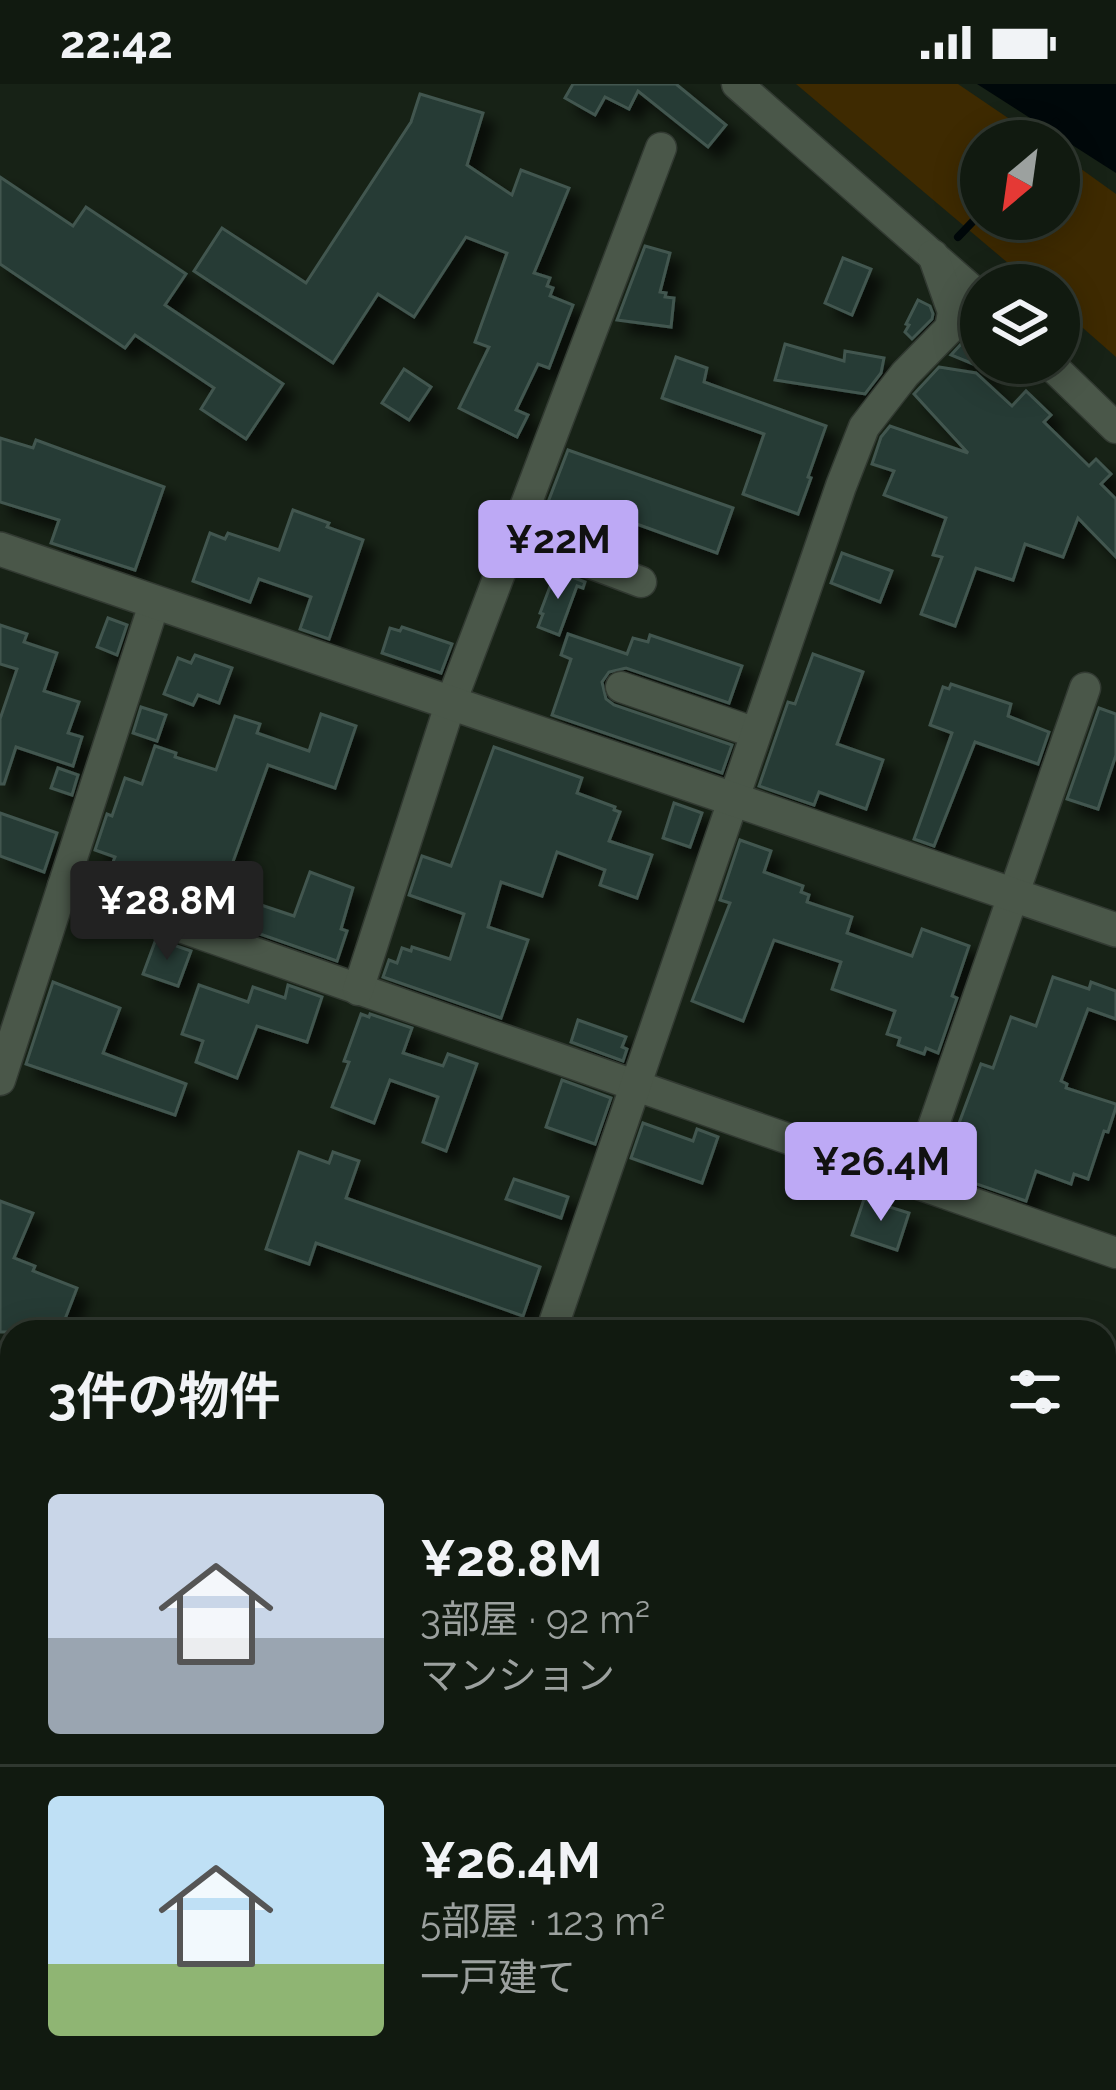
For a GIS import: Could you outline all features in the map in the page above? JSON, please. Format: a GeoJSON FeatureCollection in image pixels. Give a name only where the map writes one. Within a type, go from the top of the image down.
{"type":"FeatureCollection","features":[{"type":"Feature","properties":{"kind":"street"},"geometry":{"type":"LineString","coordinates":[[737,84],[960,279]]}},
{"type":"Feature","properties":{"kind":"street"},"geometry":{"type":"LineString","coordinates":[[358,990],[450,705],[661,148]]}},
{"type":"Feature","properties":{"kind":"street"},"geometry":{"type":"LineString","coordinates":[[555,1320],[864,427],[905,374],[950,328],[953,312],[933,255]]}},
{"type":"Feature","properties":{"kind":"street"},"geometry":{"type":"LineString","coordinates":[[1071,384],[1116,428]]}},
{"type":"Feature","properties":{"kind":"street"},"geometry":{"type":"LineString","coordinates":[[515,535],[641,582]]}},
{"type":"Feature","properties":{"kind":"street"},"geometry":{"type":"LineString","coordinates":[[0,549],[1116,930]]}},
{"type":"Feature","properties":{"kind":"street"},"geometry":{"type":"LineString","coordinates":[[1,1072],[155,601]]}},
{"type":"Feature","properties":{"kind":"street"},"geometry":{"type":"LineString","coordinates":[[621,687],[756,733]]}},
{"type":"Feature","properties":{"kind":"street"},"geometry":{"type":"LineString","coordinates":[[914,1182],[1085,688]]}},
{"type":"Feature","properties":{"kind":"street"},"geometry":{"type":"LineString","coordinates":[[63,886],[1116,1253]]}},
{"type":"Feature","properties":{"kind":"shaded area"},"geometry":{"type":"Polygon","coordinates":[[[796,84],[958,84],[1011,120],[960,120],[960,223],[796,84]]]}},
{"type":"Feature","properties":{"kind":"shaded area"},"geometry":{"type":"Polygon","coordinates":[[[977,84],[1116,84],[1116,173],[1080,150],[1080,120],[1033,120],[977,84]]]}},
{"type":"Feature","properties":{"kind":"shaded area"},"geometry":{"type":"Polygon","coordinates":[[[1080,168],[1116,194],[1116,357],[1080,325],[1080,264],[1009,264],[981,240],[1080,240],[1080,168]]]}},
{"type":"Feature","properties":{"kind":"building"},"geometry":{"type":"Polygon","coordinates":[[[573,84],[676,84],[726,125],[708,147],[638,91],[629,109],[605,97],[595,115],[565,98],[573,84]]]}},
{"type":"Feature","properties":{"kind":"building"},"geometry":{"type":"Polygon","coordinates":[[[420,94],[483,113],[467,165],[512,195],[521,170],[569,188],[534,273],[550,278],[550,296],[573,305],[549,368],[538,364],[516,410],[528,415],[517,437],[459,408],[489,347],[475,342],[507,253],[466,237],[414,317],[378,294],[333,363],[194,271],[222,228],[306,283],[411,122],[420,94]]]}},
{"type":"Feature","properties":{"kind":"building"},"geometry":{"type":"Polygon","coordinates":[[[0,177],[73,226],[86,207],[186,274],[165,305],[283,384],[246,439],[201,409],[214,388],[135,335],[125,348],[0,264],[0,177]]]}},
{"type":"Feature","properties":{"kind":"building"},"geometry":{"type":"Polygon","coordinates":[[[645,246],[670,253],[660,292],[674,298],[671,327],[617,320],[645,246]]]}},
{"type":"Feature","properties":{"kind":"building"},"geometry":{"type":"Polygon","coordinates":[[[843,258],[871,269],[852,315],[825,303],[843,258]]]}},
{"type":"Feature","properties":{"kind":"building"},"geometry":{"type":"Polygon","coordinates":[[[918,300],[930,306],[933,314],[912,339],[905,332],[906,324],[918,300]]]}},
{"type":"Feature","properties":{"kind":"building"},"geometry":{"type":"Polygon","coordinates":[[[785,344],[844,361],[845,351],[884,358],[881,373],[865,394],[775,380],[785,344]]]}},
{"type":"Feature","properties":{"kind":"building"},"geometry":{"type":"Polygon","coordinates":[[[676,357],[707,368],[704,382],[826,426],[798,514],[743,494],[764,434],[662,398],[676,357]]]}},
{"type":"Feature","properties":{"kind":"building"},"geometry":{"type":"Polygon","coordinates":[[[939,367],[960,370],[960,384],[988,384],[1012,406],[1026,391],[1051,415],[1044,422],[1089,466],[1096,459],[1111,474],[1101,484],[1116,499],[1116,557],[1078,518],[1063,557],[1025,544],[1013,580],[976,568],[955,626],[921,614],[942,557],[933,555],[946,518],[884,495],[894,471],[872,464],[890,426],[968,453],[914,394],[939,367]]]}},
{"type":"Feature","properties":{"kind":"building"},"geometry":{"type":"Polygon","coordinates":[[[404,369],[431,387],[409,420],[382,403],[404,369]]]}},
{"type":"Feature","properties":{"kind":"building"},"geometry":{"type":"Polygon","coordinates":[[[0,438],[33,448],[36,440],[164,487],[135,570],[51,543],[59,520],[0,502],[0,438]]]}},
{"type":"Feature","properties":{"kind":"building"},"geometry":{"type":"Polygon","coordinates":[[[568,450],[733,508],[717,553],[631,522],[619,553],[540,523],[568,450]]]}},
{"type":"Feature","properties":{"kind":"building"},"geometry":{"type":"Polygon","coordinates":[[[293,510],[363,540],[329,639],[300,629],[311,597],[259,579],[250,602],[193,581],[210,533],[225,539],[228,533],[279,550],[293,510]]]}},
{"type":"Feature","properties":{"kind":"building"},"geometry":{"type":"Polygon","coordinates":[[[842,553],[892,571],[880,602],[831,583],[842,553]]]}},
{"type":"Feature","properties":{"kind":"building"},"geometry":{"type":"Polygon","coordinates":[[[556,571],[585,582],[583,588],[577,586],[559,635],[538,627],[556,571]]]}},
{"type":"Feature","properties":{"kind":"building"},"geometry":{"type":"Polygon","coordinates":[[[108,618],[127,625],[117,655],[97,647],[108,618]]]}},
{"type":"Feature","properties":{"kind":"building"},"geometry":{"type":"Polygon","coordinates":[[[0,625],[27,634],[24,642],[57,653],[44,691],[79,702],[68,733],[82,737],[73,766],[16,747],[4,784],[0,784],[0,719],[17,669],[0,664],[0,625]]]}},
{"type":"Feature","properties":{"kind":"building"},"geometry":{"type":"Polygon","coordinates":[[[402,627],[452,644],[441,673],[382,653],[390,628],[400,631],[402,627]]]}},
{"type":"Feature","properties":{"kind":"building"},"geometry":{"type":"Polygon","coordinates":[[[568,634],[627,654],[633,638],[648,642],[650,635],[742,666],[729,703],[626,668],[609,672],[602,682],[606,699],[614,705],[732,745],[722,773],[552,715],[571,659],[561,655],[568,634]]]}},
{"type":"Feature","properties":{"kind":"building"},"geometry":{"type":"Polygon","coordinates":[[[813,654],[863,672],[837,744],[883,760],[866,809],[819,792],[814,805],[759,786],[788,702],[795,704],[813,654]]]}},
{"type":"Feature","properties":{"kind":"building"},"geometry":{"type":"Polygon","coordinates":[[[195,655],[232,668],[219,703],[198,695],[193,705],[164,694],[178,658],[191,663],[195,655]]]}},
{"type":"Feature","properties":{"kind":"building"},"geometry":{"type":"Polygon","coordinates":[[[951,684],[1011,704],[1008,716],[1049,732],[1038,764],[975,742],[934,846],[914,839],[952,733],[930,725],[943,687],[949,689],[951,684]]]}},
{"type":"Feature","properties":{"kind":"building"},"geometry":{"type":"Polygon","coordinates":[[[141,707],[166,715],[157,741],[133,733],[141,707]]]}},
{"type":"Feature","properties":{"kind":"building"},"geometry":{"type":"Polygon","coordinates":[[[1099,708],[1116,714],[1116,755],[1098,809],[1067,799],[1099,708]]]}},
{"type":"Feature","properties":{"kind":"building"},"geometry":{"type":"Polygon","coordinates":[[[321,714],[356,726],[335,788],[268,765],[222,892],[294,916],[310,872],[353,888],[337,961],[106,880],[115,857],[95,850],[107,814],[112,816],[125,778],[142,784],[155,746],[216,770],[235,716],[260,724],[257,733],[309,751],[321,714]]]}},
{"type":"Feature","properties":{"kind":"building"},"geometry":{"type":"Polygon","coordinates":[[[494,747],[582,778],[577,793],[620,812],[609,841],[652,855],[637,898],[600,885],[605,870],[557,852],[542,896],[501,882],[488,927],[528,940],[501,1018],[383,977],[389,960],[397,963],[402,948],[450,959],[464,914],[409,895],[422,856],[451,866],[494,747]]]}},
{"type":"Feature","properties":{"kind":"building"},"geometry":{"type":"Polygon","coordinates":[[[58,768],[78,775],[72,795],[51,788],[58,768]]]}},
{"type":"Feature","properties":{"kind":"building"},"geometry":{"type":"Polygon","coordinates":[[[674,803],[702,813],[690,847],[663,838],[674,803]]]}},
{"type":"Feature","properties":{"kind":"building"},"geometry":{"type":"Polygon","coordinates":[[[0,813],[57,833],[44,872],[0,856],[0,813]]]}},
{"type":"Feature","properties":{"kind":"building"},"geometry":{"type":"Polygon","coordinates":[[[740,840],[771,851],[764,872],[803,886],[801,892],[809,895],[807,902],[852,917],[847,933],[912,956],[922,929],[969,946],[938,1053],[926,1048],[924,1054],[898,1045],[900,1038],[887,1034],[895,1011],[832,989],[841,962],[774,940],[743,1021],[692,1001],[730,903],[720,900],[740,840]]]}},
{"type":"Feature","properties":{"kind":"building"},"geometry":{"type":"Polygon","coordinates":[[[156,939],[191,951],[178,986],[143,974],[156,939]]]}},
{"type":"Feature","properties":{"kind":"building"},"geometry":{"type":"Polygon","coordinates":[[[1053,977],[1089,989],[1091,982],[1116,991],[1116,1019],[1088,1009],[1061,1081],[1066,1088],[1116,1107],[1088,1179],[1074,1174],[1071,1184],[1036,1171],[1026,1201],[939,1171],[981,1064],[993,1068],[1011,1017],[1036,1026],[1053,977]]]}},
{"type":"Feature","properties":{"kind":"building"},"geometry":{"type":"Polygon","coordinates":[[[53,982],[120,1008],[103,1053],[186,1084],[175,1115],[26,1064],[53,982]]]}},
{"type":"Feature","properties":{"kind":"building"},"geometry":{"type":"Polygon","coordinates":[[[199,985],[248,1002],[253,987],[285,998],[288,985],[322,997],[307,1042],[257,1026],[237,1078],[196,1062],[203,1041],[182,1034],[199,985]]]}},
{"type":"Feature","properties":{"kind":"building"},"geometry":{"type":"Polygon","coordinates":[[[361,1014],[412,1028],[403,1053],[443,1066],[448,1054],[477,1064],[446,1151],[423,1142],[438,1097],[390,1080],[374,1123],[332,1107],[361,1014]]]}},
{"type":"Feature","properties":{"kind":"building"},"geometry":{"type":"Polygon","coordinates":[[[578,1020],[626,1037],[623,1061],[571,1042],[578,1020]]]}},
{"type":"Feature","properties":{"kind":"building"},"geometry":{"type":"Polygon","coordinates":[[[562,1080],[611,1098],[595,1144],[546,1127],[562,1080]]]}},
{"type":"Feature","properties":{"kind":"building"},"geometry":{"type":"Polygon","coordinates":[[[643,1123],[693,1141],[697,1129],[718,1137],[702,1183],[631,1158],[643,1123]]]}},
{"type":"Feature","properties":{"kind":"building"},"geometry":{"type":"Polygon","coordinates":[[[299,1152],[329,1163],[333,1152],[359,1161],[346,1198],[540,1267],[523,1316],[316,1243],[309,1264],[266,1249],[299,1152]]]}},
{"type":"Feature","properties":{"kind":"building"},"geometry":{"type":"Polygon","coordinates":[[[514,1179],[568,1197],[561,1218],[506,1199],[514,1179]]]}},
{"type":"Feature","properties":{"kind":"building"},"geometry":{"type":"Polygon","coordinates":[[[864,1199],[909,1213],[897,1250],[852,1235],[864,1199]]]}},
{"type":"Feature","properties":{"kind":"building"},"geometry":{"type":"Polygon","coordinates":[[[0,1201],[33,1213],[14,1258],[77,1288],[65,1320],[0,1320],[0,1201]]]}}]}
